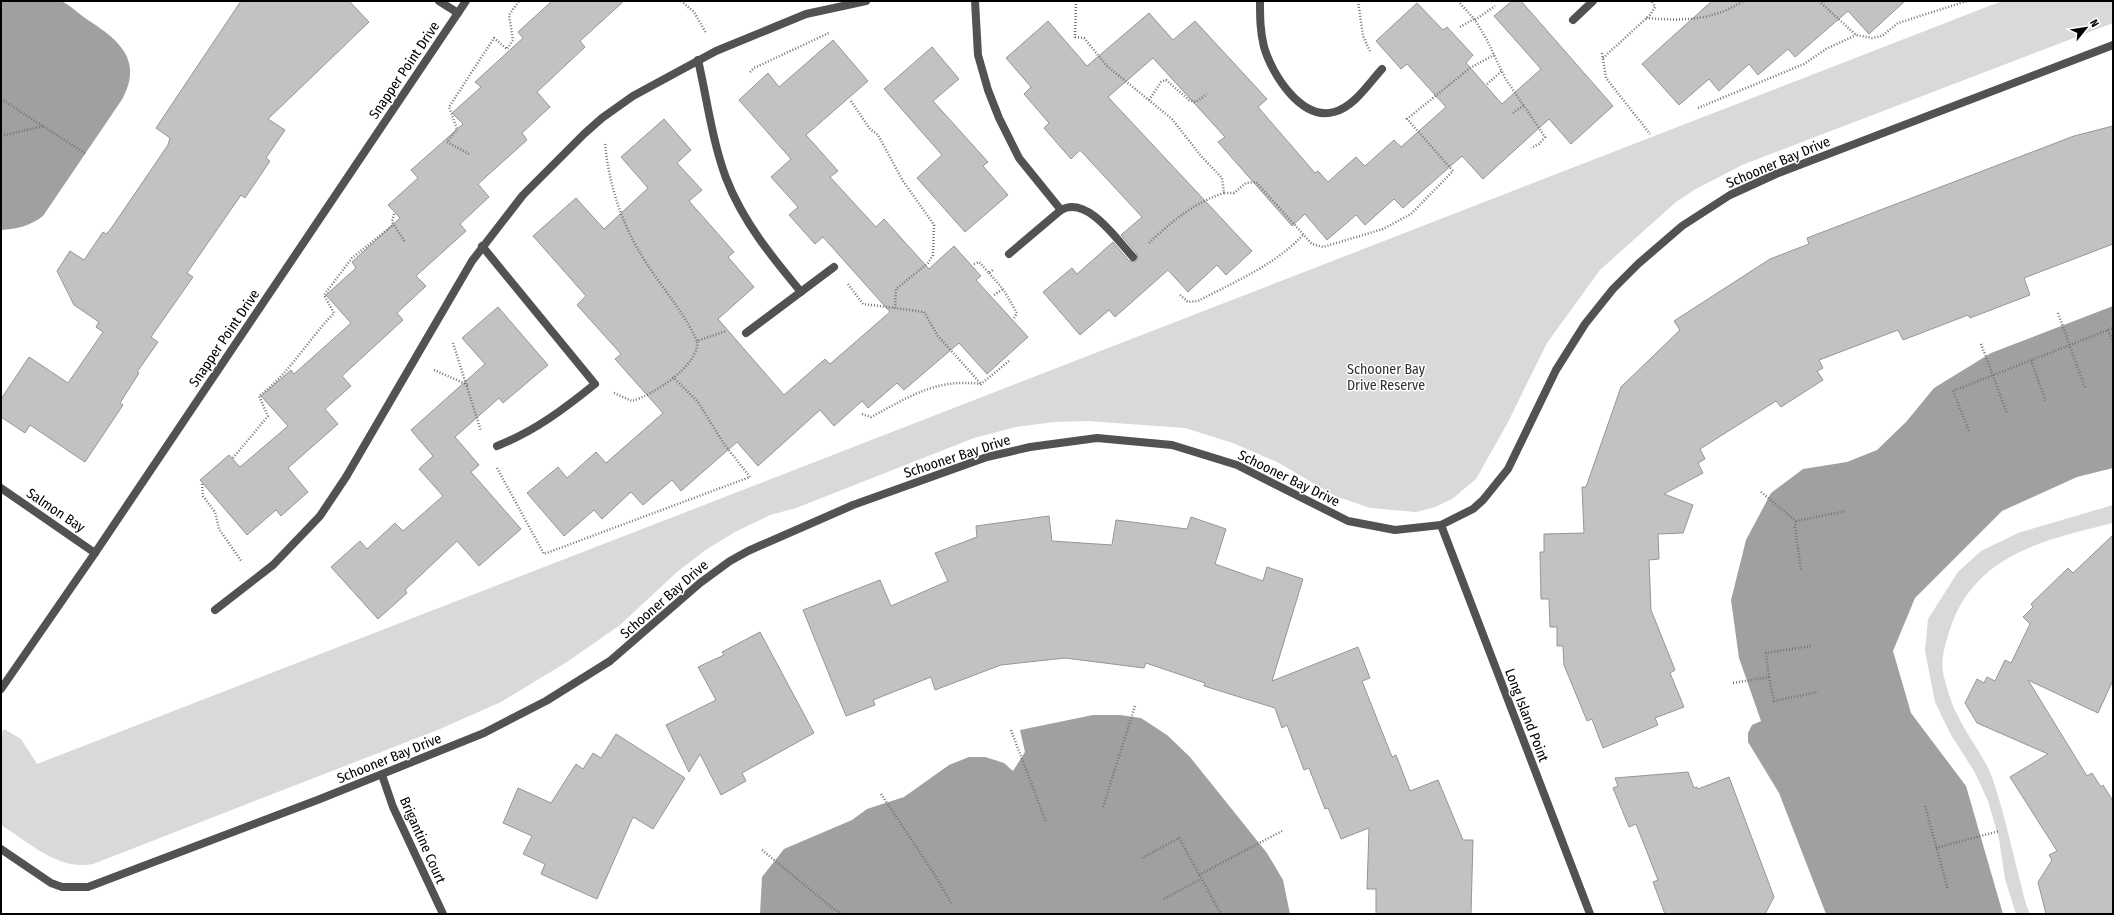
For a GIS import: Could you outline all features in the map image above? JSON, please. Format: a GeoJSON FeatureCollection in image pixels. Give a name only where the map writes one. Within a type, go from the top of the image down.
{"type":"FeatureCollection","features":[{"type":"Feature","properties":{"kind":"street"},"geometry":{"type":"LineString","coordinates":[[439,1],[458,13]]}},
{"type":"Feature","properties":{"kind":"street","name":"Snapper Point Drive"},"geometry":{"type":"LineString","coordinates":[[1,689],[95,553],[466,1]]}},
{"type":"Feature","properties":{"kind":"street"},"geometry":{"type":"LineString","coordinates":[[215,610],[254,581],[304,534],[335,496],[482,246],[522,196],[566,150],[602,118],[633,96],[716,51],[806,14],[866,1]]}},
{"type":"Feature","properties":{"kind":"street"},"geometry":{"type":"LineString","coordinates":[[975,1],[978,55],[988,90],[999,118],[1027,170],[1061,210]]}},
{"type":"Feature","properties":{"kind":"street"},"geometry":{"type":"LineString","coordinates":[[1260,1],[1260,24],[1265,48],[1269,57],[1291,94],[1309,110],[1324,114],[1339,110],[1355,99],[1382,69]]}},
{"type":"Feature","properties":{"kind":"street"},"geometry":{"type":"LineString","coordinates":[[1573,20],[1593,1]]}},
{"type":"Feature","properties":{"kind":"street","name":"Schooner Bay Drive"},"geometry":{"type":"LineString","coordinates":[[1,848],[51,882],[62,887],[88,887],[382,775],[484,733],[571,686],[623,652],[705,579],[748,551],[853,506],[987,457],[1030,447],[1097,438],[1172,445],[1236,466],[1348,521],[1395,530],[1441,525],[1473,509],[1492,490],[1508,469],[1556,370],[1584,324],[1613,289],[1638,264],[1682,226],[1730,195],[1776,174],[2113,45]]}},
{"type":"Feature","properties":{"kind":"street"},"geometry":{"type":"LineString","coordinates":[[698,60],[713,134],[731,191],[760,241],[802,292]]}},
{"type":"Feature","properties":{"kind":"street"},"geometry":{"type":"LineString","coordinates":[[1009,254],[1061,210],[1073,206],[1088,211],[1133,257]]}},
{"type":"Feature","properties":{"kind":"street"},"geometry":{"type":"LineString","coordinates":[[482,246],[595,384],[546,422],[524,435],[497,446]]}},
{"type":"Feature","properties":{"kind":"street"},"geometry":{"type":"LineString","coordinates":[[746,333],[834,267]]}},
{"type":"Feature","properties":{"kind":"street","name":"Salmon Bay"},"geometry":{"type":"LineString","coordinates":[[1,488],[95,553]]}},
{"type":"Feature","properties":{"kind":"street","name":"Long Island Point"},"geometry":{"type":"LineString","coordinates":[[1441,525],[1590,914]]}},
{"type":"Feature","properties":{"kind":"street","name":"Brigantine Court"},"geometry":{"type":"LineString","coordinates":[[382,775],[393,807],[443,914]]}},
{"type":"Feature","properties":{"kind":"path"},"geometry":{"type":"LineString","coordinates":[[469,154],[447,142],[457,129],[449,107],[494,38],[507,49],[513,40],[509,15],[519,1]]}},
{"type":"Feature","properties":{"kind":"path"},"geometry":{"type":"LineString","coordinates":[[681,1],[694,12],[716,51]]}},
{"type":"Feature","properties":{"kind":"path"},"geometry":{"type":"LineString","coordinates":[[1076,1],[1075,37],[1084,38],[1107,66],[1172,120],[1201,156],[1222,178],[1224,193]]}},
{"type":"Feature","properties":{"kind":"path"},"geometry":{"type":"LineString","coordinates":[[1358,1],[1365,41],[1370,53],[1382,66],[1382,69]]}},
{"type":"Feature","properties":{"kind":"path"},"geometry":{"type":"LineString","coordinates":[[1458,1],[1475,19],[1502,71],[1545,137],[1539,144],[1531,148]]}},
{"type":"Feature","properties":{"kind":"path"},"geometry":{"type":"LineString","coordinates":[[1602,59],[1646,18],[1655,7],[1652,1]]}},
{"type":"Feature","properties":{"kind":"path"},"geometry":{"type":"LineString","coordinates":[[1646,18],[1672,20],[1718,15],[1730,10],[1743,1]]}},
{"type":"Feature","properties":{"kind":"path"},"geometry":{"type":"LineString","coordinates":[[1819,1],[1856,35],[1872,38],[1882,36],[1898,23],[1967,1]]}},
{"type":"Feature","properties":{"kind":"path"},"geometry":{"type":"LineString","coordinates":[[1460,27],[1495,6]]}},
{"type":"Feature","properties":{"kind":"path"},"geometry":{"type":"LineString","coordinates":[[750,72],[754,68],[832,32]]}},
{"type":"Feature","properties":{"kind":"path"},"geometry":{"type":"LineString","coordinates":[[1698,108],[1804,64],[1826,49],[1856,35]]}},
{"type":"Feature","properties":{"kind":"path"},"geometry":{"type":"LineString","coordinates":[[1602,53],[1606,78],[1650,134]]}},
{"type":"Feature","properties":{"kind":"path"},"geometry":{"type":"LineString","coordinates":[[1133,257],[1166,228],[1201,201],[1224,193],[1234,193],[1246,183],[1256,182],[1312,244],[1323,247],[1383,229],[1411,214],[1453,171],[1407,119],[1470,68],[1494,55]]}},
{"type":"Feature","properties":{"kind":"path"},"geometry":{"type":"LineString","coordinates":[[1487,84],[1502,71]]}},
{"type":"Feature","properties":{"kind":"path"},"geometry":{"type":"LineString","coordinates":[[1149,100],[1161,82],[1166,80],[1189,100],[1196,102],[1207,94]]}},
{"type":"Feature","properties":{"kind":"path"},"geometry":{"type":"LineString","coordinates":[[1,99],[86,154]]}},
{"type":"Feature","properties":{"kind":"path"},"geometry":{"type":"LineString","coordinates":[[851,101],[870,129],[878,135],[903,181],[934,225],[932,235],[933,255],[928,263],[896,289],[895,308]]}},
{"type":"Feature","properties":{"kind":"path"},"geometry":{"type":"LineString","coordinates":[[1513,113],[1524,105]]}},
{"type":"Feature","properties":{"kind":"path"},"geometry":{"type":"LineString","coordinates":[[595,384],[632,401],[654,393],[673,377],[696,353],[697,341],[642,256],[617,204],[607,164],[602,118]]}},
{"type":"Feature","properties":{"kind":"path"},"geometry":{"type":"LineString","coordinates":[[1,136],[43,126]]}},
{"type":"Feature","properties":{"kind":"path"},"geometry":{"type":"LineString","coordinates":[[394,214],[392,218],[393,225],[406,242]]}},
{"type":"Feature","properties":{"kind":"path"},"geometry":{"type":"LineString","coordinates":[[233,458],[268,416],[259,396],[275,384],[317,330],[334,313],[324,295],[352,258],[393,225]]}},
{"type":"Feature","properties":{"kind":"path"},"geometry":{"type":"LineString","coordinates":[[1180,295],[1188,302],[1198,301],[1275,259],[1293,246],[1303,235]]}},
{"type":"Feature","properties":{"kind":"path"},"geometry":{"type":"LineString","coordinates":[[834,267],[863,304],[924,312],[938,336],[981,384]]}},
{"type":"Feature","properties":{"kind":"path"},"geometry":{"type":"LineString","coordinates":[[989,273],[1003,289],[1017,313],[1014,318]]}},
{"type":"Feature","properties":{"kind":"path"},"geometry":{"type":"LineString","coordinates":[[994,295],[1003,289]]}},
{"type":"Feature","properties":{"kind":"path"},"geometry":{"type":"LineString","coordinates":[[2058,313],[2071,345],[2085,388]]}},
{"type":"Feature","properties":{"kind":"path"},"geometry":{"type":"LineString","coordinates":[[1969,431],[1953,391],[2113,328]]}},
{"type":"Feature","properties":{"kind":"path"},"geometry":{"type":"LineString","coordinates":[[697,341],[730,330]]}},
{"type":"Feature","properties":{"kind":"path"},"geometry":{"type":"LineString","coordinates":[[2108,330],[2113,342]]}},
{"type":"Feature","properties":{"kind":"path"},"geometry":{"type":"LineString","coordinates":[[453,342],[482,434]]}},
{"type":"Feature","properties":{"kind":"path"},"geometry":{"type":"LineString","coordinates":[[1981,344],[2007,413]]}},
{"type":"Feature","properties":{"kind":"path"},"geometry":{"type":"LineString","coordinates":[[2030,360],[2046,402]]}},
{"type":"Feature","properties":{"kind":"path"},"geometry":{"type":"LineString","coordinates":[[414,361],[468,386]]}},
{"type":"Feature","properties":{"kind":"path"},"geometry":{"type":"LineString","coordinates":[[862,414],[871,417],[933,386],[964,382],[981,384],[1009,361]]}},
{"type":"Feature","properties":{"kind":"path"},"geometry":{"type":"LineString","coordinates":[[493,462],[544,554],[750,477],[724,444],[698,402],[673,377]]}},
{"type":"Feature","properties":{"kind":"path"},"geometry":{"type":"LineString","coordinates":[[202,484],[203,496],[215,512],[220,529],[254,581]]}},
{"type":"Feature","properties":{"kind":"path"},"geometry":{"type":"LineString","coordinates":[[1761,492],[1796,521]]}},
{"type":"Feature","properties":{"kind":"path"},"geometry":{"type":"LineString","coordinates":[[1796,521],[1846,511]]}},
{"type":"Feature","properties":{"kind":"path"},"geometry":{"type":"LineString","coordinates":[[1796,521],[1795,527],[1802,570]]}},
{"type":"Feature","properties":{"kind":"path"},"geometry":{"type":"LineString","coordinates":[[1811,646],[1766,653],[1769,677],[1774,701],[1818,692]]}},
{"type":"Feature","properties":{"kind":"path"},"geometry":{"type":"LineString","coordinates":[[1733,682],[1769,677]]}},
{"type":"Feature","properties":{"kind":"path"},"geometry":{"type":"LineString","coordinates":[[1103,807],[1135,706]]}},
{"type":"Feature","properties":{"kind":"path"},"geometry":{"type":"LineString","coordinates":[[1011,730],[1046,822]]}},
{"type":"Feature","properties":{"kind":"path"},"geometry":{"type":"LineString","coordinates":[[881,794],[935,875],[951,903]]}},
{"type":"Feature","properties":{"kind":"path"},"geometry":{"type":"LineString","coordinates":[[1925,806],[1948,890]]}},
{"type":"Feature","properties":{"kind":"path"},"geometry":{"type":"LineString","coordinates":[[1199,875],[1282,830]]}},
{"type":"Feature","properties":{"kind":"path"},"geometry":{"type":"LineString","coordinates":[[1936,848],[1999,831]]}},
{"type":"Feature","properties":{"kind":"path"},"geometry":{"type":"LineString","coordinates":[[1142,858],[1179,838],[1221,914]]}},
{"type":"Feature","properties":{"kind":"path"},"geometry":{"type":"LineString","coordinates":[[762,850],[835,910],[844,914]]}},
{"type":"Feature","properties":{"kind":"path"},"geometry":{"type":"LineString","coordinates":[[1164,899],[1201,879]]}},
{"type":"Feature","properties":{"kind":"green space","name":"Schooner Bay Drive Reserve"},"geometry":{"type":"Polygon","coordinates":[[[2002,1],[2113,1],[2113,23],[1742,165],[1694,190],[1676,202],[1600,270],[1547,343],[1507,424],[1476,479],[1452,499],[1435,507],[1416,512],[1370,508],[1335,496],[1279,463],[1233,443],[1185,428],[1088,421],[1054,422],[1016,427],[974,438],[796,508],[770,515],[735,532],[707,549],[677,572],[620,625],[567,662],[501,702],[440,729],[93,864],[80,865],[68,863],[44,854],[1,825],[1,734],[4,729],[21,739],[37,764],[2002,1]]]}},
{"type":"Feature","properties":{"kind":"green space"},"geometry":{"type":"Polygon","coordinates":[[[2113,505],[2113,523],[2062,536],[2038,544],[2015,554],[1994,567],[1976,583],[1961,604],[1950,629],[1945,647],[1943,671],[1949,696],[1961,722],[1992,777],[2030,914],[2016,914],[2005,879],[1999,839],[1988,801],[1974,771],[1951,735],[1935,702],[1925,651],[1928,619],[1958,572],[1981,551],[2018,533],[2113,505]]]}},
{"type":"Feature","properties":{"kind":"shaded area"},"geometry":{"type":"Polygon","coordinates":[[[1,1],[60,1],[66,4],[107,33],[124,50],[130,71],[129,84],[123,98],[43,216],[23,226],[1,230],[1,1]]]}},
{"type":"Feature","properties":{"kind":"shaded area"},"geometry":{"type":"Polygon","coordinates":[[[2113,306],[2113,468],[2077,477],[2002,511],[1915,598],[1893,651],[1911,713],[1966,786],[2003,914],[1826,914],[1779,793],[1748,742],[1748,733],[1752,725],[1761,721],[1739,658],[1731,600],[1746,540],[1771,493],[1803,469],[1847,462],[1877,450],[1906,422],[1934,388],[1991,353],[2113,306]]]}},
{"type":"Feature","properties":{"kind":"shaded area"},"geometry":{"type":"Polygon","coordinates":[[[1093,715],[1120,715],[1141,718],[1167,735],[1190,757],[1267,853],[1283,880],[1290,914],[760,914],[762,877],[784,849],[852,820],[867,809],[904,797],[949,765],[969,757],[985,757],[995,760],[1004,763],[1013,771],[1025,752],[1020,730],[1093,715]]]}},
{"type":"Feature","properties":{"kind":"building"},"geometry":{"type":"Polygon","coordinates":[[[241,1],[349,1],[369,22],[268,119],[285,130],[266,158],[270,161],[245,198],[241,195],[187,273],[193,277],[151,337],[158,342],[137,372],[139,373],[120,403],[123,405],[85,462],[30,425],[25,433],[1,417],[1,399],[29,357],[68,383],[103,332],[96,327],[99,322],[74,305],[57,271],[70,251],[84,260],[103,232],[106,234],[110,230],[168,145],[170,138],[156,128],[241,1]]]}},
{"type":"Feature","properties":{"kind":"building"},"geometry":{"type":"Polygon","coordinates":[[[552,1],[624,1],[580,41],[585,47],[537,92],[550,107],[522,133],[527,140],[478,184],[489,197],[460,224],[466,231],[416,276],[426,286],[397,313],[403,320],[342,376],[351,386],[325,409],[338,424],[288,468],[308,492],[281,516],[276,510],[247,535],[200,480],[229,455],[240,467],[288,426],[261,396],[291,370],[294,374],[351,323],[326,295],[356,268],[352,262],[400,218],[388,205],[418,178],[411,170],[463,124],[452,113],[481,87],[475,82],[523,38],[518,32],[552,1]]]}},
{"type":"Feature","properties":{"kind":"building"},"geometry":{"type":"Polygon","coordinates":[[[1512,1],[1521,1],[1613,106],[1571,144],[1549,119],[1483,179],[1462,156],[1403,208],[1394,199],[1365,225],[1356,215],[1327,240],[1305,214],[1292,226],[1218,142],[1225,137],[1153,58],[1108,97],[1252,251],[1226,275],[1217,265],[1188,292],[1168,270],[1115,317],[1109,310],[1080,335],[1043,292],[1072,268],[1077,274],[1113,242],[1129,261],[1136,261],[1138,258],[1137,254],[1121,235],[1142,217],[1080,150],[1071,159],[1044,128],[1049,123],[1024,94],[1031,87],[1006,58],[1048,21],[1087,66],[1149,13],[1173,40],[1195,21],[1267,99],[1258,107],[1315,173],[1318,171],[1328,182],[1356,157],[1365,166],[1394,140],[1401,147],[1446,107],[1407,64],[1401,69],[1376,41],[1417,3],[1443,30],[1447,27],[1473,55],[1466,63],[1502,104],[1541,69],[1494,16],[1512,1]]]}},
{"type":"Feature","properties":{"kind":"building"},"geometry":{"type":"Polygon","coordinates":[[[1712,1],[1905,1],[1869,34],[1848,11],[1795,57],[1788,49],[1758,75],[1749,64],[1719,91],[1709,79],[1679,105],[1642,64],[1712,1]]]}},
{"type":"Feature","properties":{"kind":"building"},"geometry":{"type":"Polygon","coordinates":[[[833,40],[868,81],[806,135],[838,171],[830,177],[876,227],[884,219],[929,269],[954,246],[981,276],[976,280],[1028,337],[987,374],[959,343],[904,390],[897,383],[868,408],[862,401],[834,426],[820,410],[758,466],[737,442],[681,491],[672,480],[643,505],[631,492],[602,519],[594,510],[564,536],[527,493],[558,467],[567,478],[596,452],[606,463],[663,413],[615,359],[621,354],[577,305],[586,296],[533,236],[576,198],[604,229],[648,188],[621,157],[664,119],[691,150],[677,163],[702,190],[689,201],[734,252],[728,257],[754,287],[718,319],[784,395],[825,359],[830,364],[890,312],[823,237],[815,244],[789,215],[798,207],[771,177],[791,159],[739,100],[768,73],[779,87],[833,40]]]}},
{"type":"Feature","properties":{"kind":"building"},"geometry":{"type":"Polygon","coordinates":[[[932,47],[959,79],[933,101],[988,162],[983,166],[1008,195],[965,232],[917,178],[942,155],[884,89],[932,47]]]}},
{"type":"Feature","properties":{"kind":"building"},"geometry":{"type":"Polygon","coordinates":[[[2113,126],[2113,244],[2024,278],[2030,295],[1970,318],[1968,315],[1903,340],[1898,330],[1819,360],[1823,368],[1817,371],[1823,380],[1781,407],[1776,401],[1700,449],[1705,459],[1698,463],[1703,473],[1664,494],[1693,505],[1683,533],[1658,534],[1659,559],[1649,560],[1651,610],[1675,670],[1670,673],[1684,707],[1655,718],[1658,725],[1603,748],[1592,719],[1587,721],[1564,665],[1563,646],[1557,646],[1557,627],[1550,627],[1549,599],[1541,599],[1540,552],[1544,552],[1544,534],[1584,533],[1582,487],[1586,487],[1621,387],[1680,330],[1674,321],[1770,259],[1809,244],[1807,238],[2074,136],[2113,126]]]}},
{"type":"Feature","properties":{"kind":"building"},"geometry":{"type":"Polygon","coordinates":[[[498,307],[548,365],[503,403],[499,398],[455,437],[479,465],[471,472],[521,529],[479,566],[457,541],[405,590],[407,593],[378,619],[331,567],[360,541],[367,549],[395,523],[403,531],[443,496],[419,469],[433,456],[411,430],[485,364],[462,338],[498,307]]]}},
{"type":"Feature","properties":{"kind":"building"},"geometry":{"type":"Polygon","coordinates":[[[1049,516],[1052,541],[1112,545],[1116,520],[1187,529],[1191,517],[1226,529],[1215,564],[1263,581],[1267,567],[1303,579],[1272,681],[1358,647],[1370,678],[1362,681],[1392,757],[1396,755],[1410,791],[1438,780],[1463,840],[1473,840],[1471,914],[1376,914],[1376,889],[1367,889],[1369,828],[1341,839],[1328,808],[1325,809],[1309,768],[1304,770],[1287,725],[1282,728],[1275,708],[1204,686],[1205,683],[1146,663],[1144,668],[1065,658],[1001,665],[935,690],[931,677],[873,700],[875,705],[846,716],[803,610],[880,580],[891,606],[948,581],[935,553],[977,537],[976,526],[1049,516]]]}},
{"type":"Feature","properties":{"kind":"building"},"geometry":{"type":"Polygon","coordinates":[[[2113,535],[2113,680],[2098,713],[2028,680],[2087,776],[2092,773],[2101,787],[2103,785],[2113,801],[2113,914],[2046,914],[2038,882],[2052,860],[2049,855],[2057,851],[2010,777],[2048,754],[1977,723],[1965,703],[1977,679],[1984,683],[1987,677],[1995,681],[2005,660],[2011,663],[2030,624],[2023,617],[2033,607],[2031,604],[2068,568],[2073,573],[2113,535]]]}},
{"type":"Feature","properties":{"kind":"building"},"geometry":{"type":"Polygon","coordinates":[[[760,632],[814,733],[742,773],[746,781],[721,795],[700,754],[689,772],[666,725],[716,700],[698,667],[724,655],[722,652],[760,632]]]}},
{"type":"Feature","properties":{"kind":"building"},"geometry":{"type":"Polygon","coordinates":[[[616,734],[685,778],[653,829],[633,817],[597,899],[541,874],[545,864],[523,854],[532,836],[503,823],[518,788],[551,803],[576,764],[583,769],[593,753],[601,758],[616,734]]]}},
{"type":"Feature","properties":{"kind":"building"},"geometry":{"type":"Polygon","coordinates":[[[1688,772],[1694,788],[1697,787],[1698,789],[1729,777],[1774,897],[1765,914],[1665,914],[1653,882],[1658,880],[1636,824],[1629,827],[1613,788],[1618,786],[1615,778],[1688,772]]]}}]}
